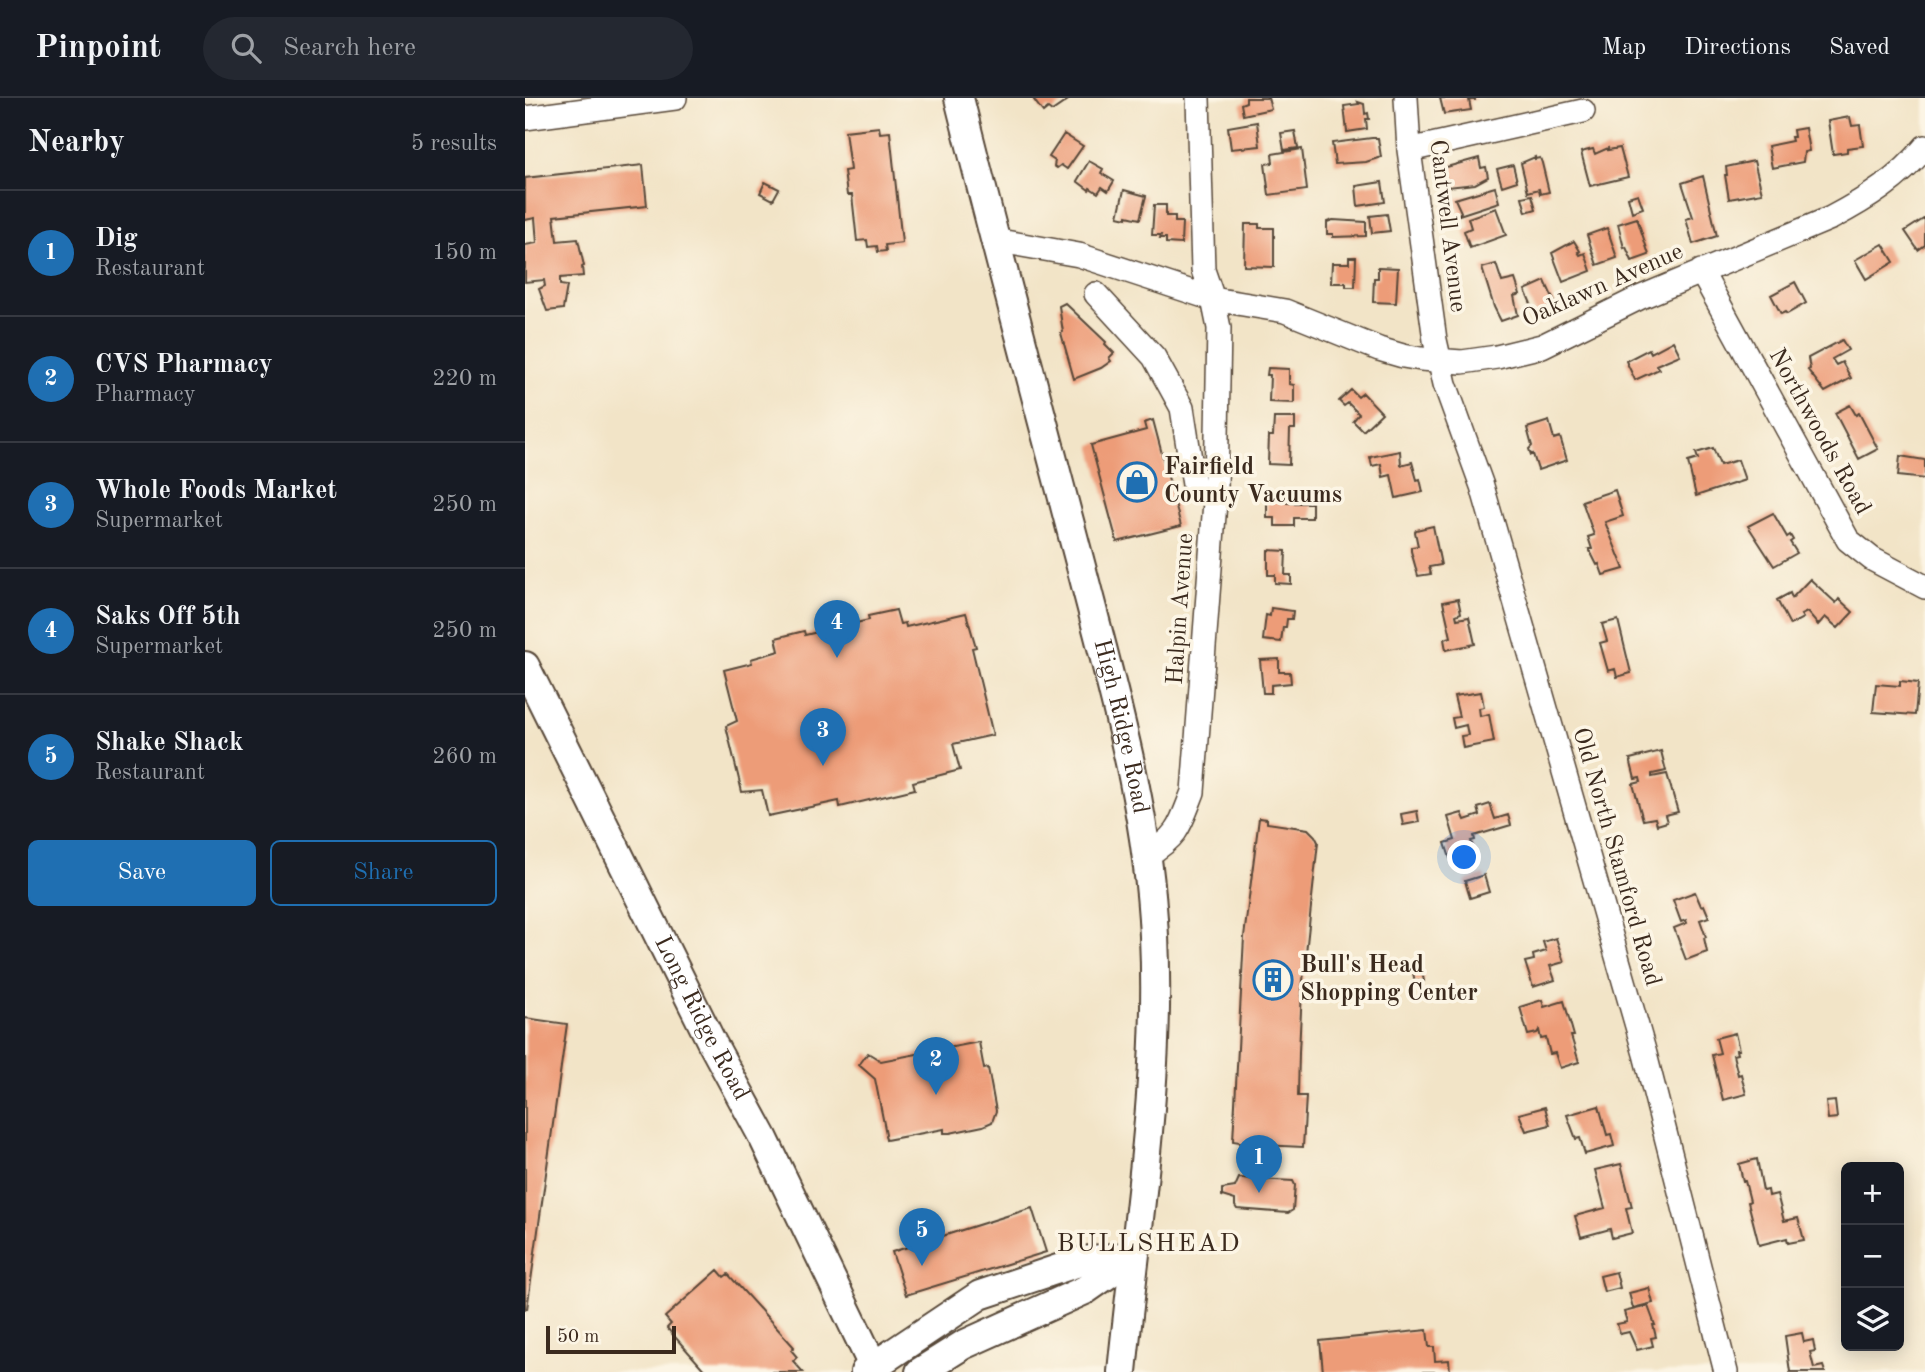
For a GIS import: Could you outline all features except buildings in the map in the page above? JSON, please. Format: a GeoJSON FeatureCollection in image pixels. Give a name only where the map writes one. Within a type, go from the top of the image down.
{"type":"FeatureCollection","features":[{"type":"Feature","properties":{"kind":"main road","name":"High Ridge Road"},"geometry":{"type":"LineString","coordinates":[[959,98],[994,240],[1110,673],[1133,769],[1147,855],[1154,936],[1152,1055],[1145,1158],[1122,1372]]}},
{"type":"Feature","properties":{"kind":"main road","name":"Long Ridge Road"},"geometry":{"type":"LineString","coordinates":[[525,666],[711,1041],[763,1138],[871,1370]]}},
{"type":"Feature","properties":{"kind":"main road"},"geometry":{"type":"LineString","coordinates":[[871,1370],[980,1295],[1082,1261],[1133,1256]]}},
{"type":"Feature","properties":{"kind":"main road"},"geometry":{"type":"LineString","coordinates":[[920,1372],[963,1345],[1085,1290],[1133,1256]]}},
{"type":"Feature","properties":{"kind":"street"},"geometry":{"type":"LineString","coordinates":[[525,118],[675,98]]}},
{"type":"Feature","properties":{"kind":"street","name":"Halpin Avenue"},"geometry":{"type":"LineString","coordinates":[[1147,855],[1170,840],[1179,829],[1193,792],[1216,489],[1219,328],[1203,270],[1198,98]]}},
{"type":"Feature","properties":{"kind":"street","name":"Cantwell Avenue"},"geometry":{"type":"LineString","coordinates":[[1406,98],[1409,150],[1440,361]]}},
{"type":"Feature","properties":{"kind":"street"},"geometry":{"type":"LineString","coordinates":[[1409,150],[1583,110]]}},
{"type":"Feature","properties":{"kind":"street","name":"Oaklawn Avenue"},"geometry":{"type":"LineString","coordinates":[[994,240],[1079,256],[1213,299],[1285,311],[1379,349],[1421,359],[1481,360],[1542,346],[1701,271],[1831,218],[1860,203],[1897,177],[1925,147]]}},
{"type":"Feature","properties":{"kind":"street","name":"Northwoods Road"},"geometry":{"type":"LineString","coordinates":[[1701,271],[1848,540],[1872,559],[1925,587]]}},
{"type":"Feature","properties":{"kind":"street"},"geometry":{"type":"LineString","coordinates":[[1096,294],[1154,357],[1182,408],[1195,491],[1216,489]]}},
{"type":"Feature","properties":{"kind":"street","name":"Old North Stamford Road"},"geometry":{"type":"LineString","coordinates":[[1440,361],[1445,384],[1482,486],[1645,1054],[1726,1372]]}},
{"type":"Feature","properties":{"kind":"place","name":"Fairfield County Vacuums"},"geometry":{"type":"Point","coordinates":[1137,482]}},
{"type":"Feature","properties":{"kind":"place","name":"Saks Off 5th"},"geometry":{"type":"Point","coordinates":[837,658]}},
{"type":"Feature","properties":{"kind":"place","name":"Whole Foods Market"},"geometry":{"type":"Point","coordinates":[823,766]}},
{"type":"Feature","properties":{"kind":"place","name":"Bull's Head Shopping Center"},"geometry":{"type":"Point","coordinates":[1273,980]}},
{"type":"Feature","properties":{"kind":"place","name":"CVS Pharmacy"},"geometry":{"type":"Point","coordinates":[936,1095]}},
{"type":"Feature","properties":{"kind":"place","name":"Dig"},"geometry":{"type":"Point","coordinates":[1259,1193]}},
{"type":"Feature","properties":{"kind":"place","name":"Shake Shack"},"geometry":{"type":"Point","coordinates":[922,1266]}},
{"type":"Feature","properties":{"kind":"district","name":"BULLSHEAD"},"geometry":{"type":"Point","coordinates":[1149,1244]}}]}
